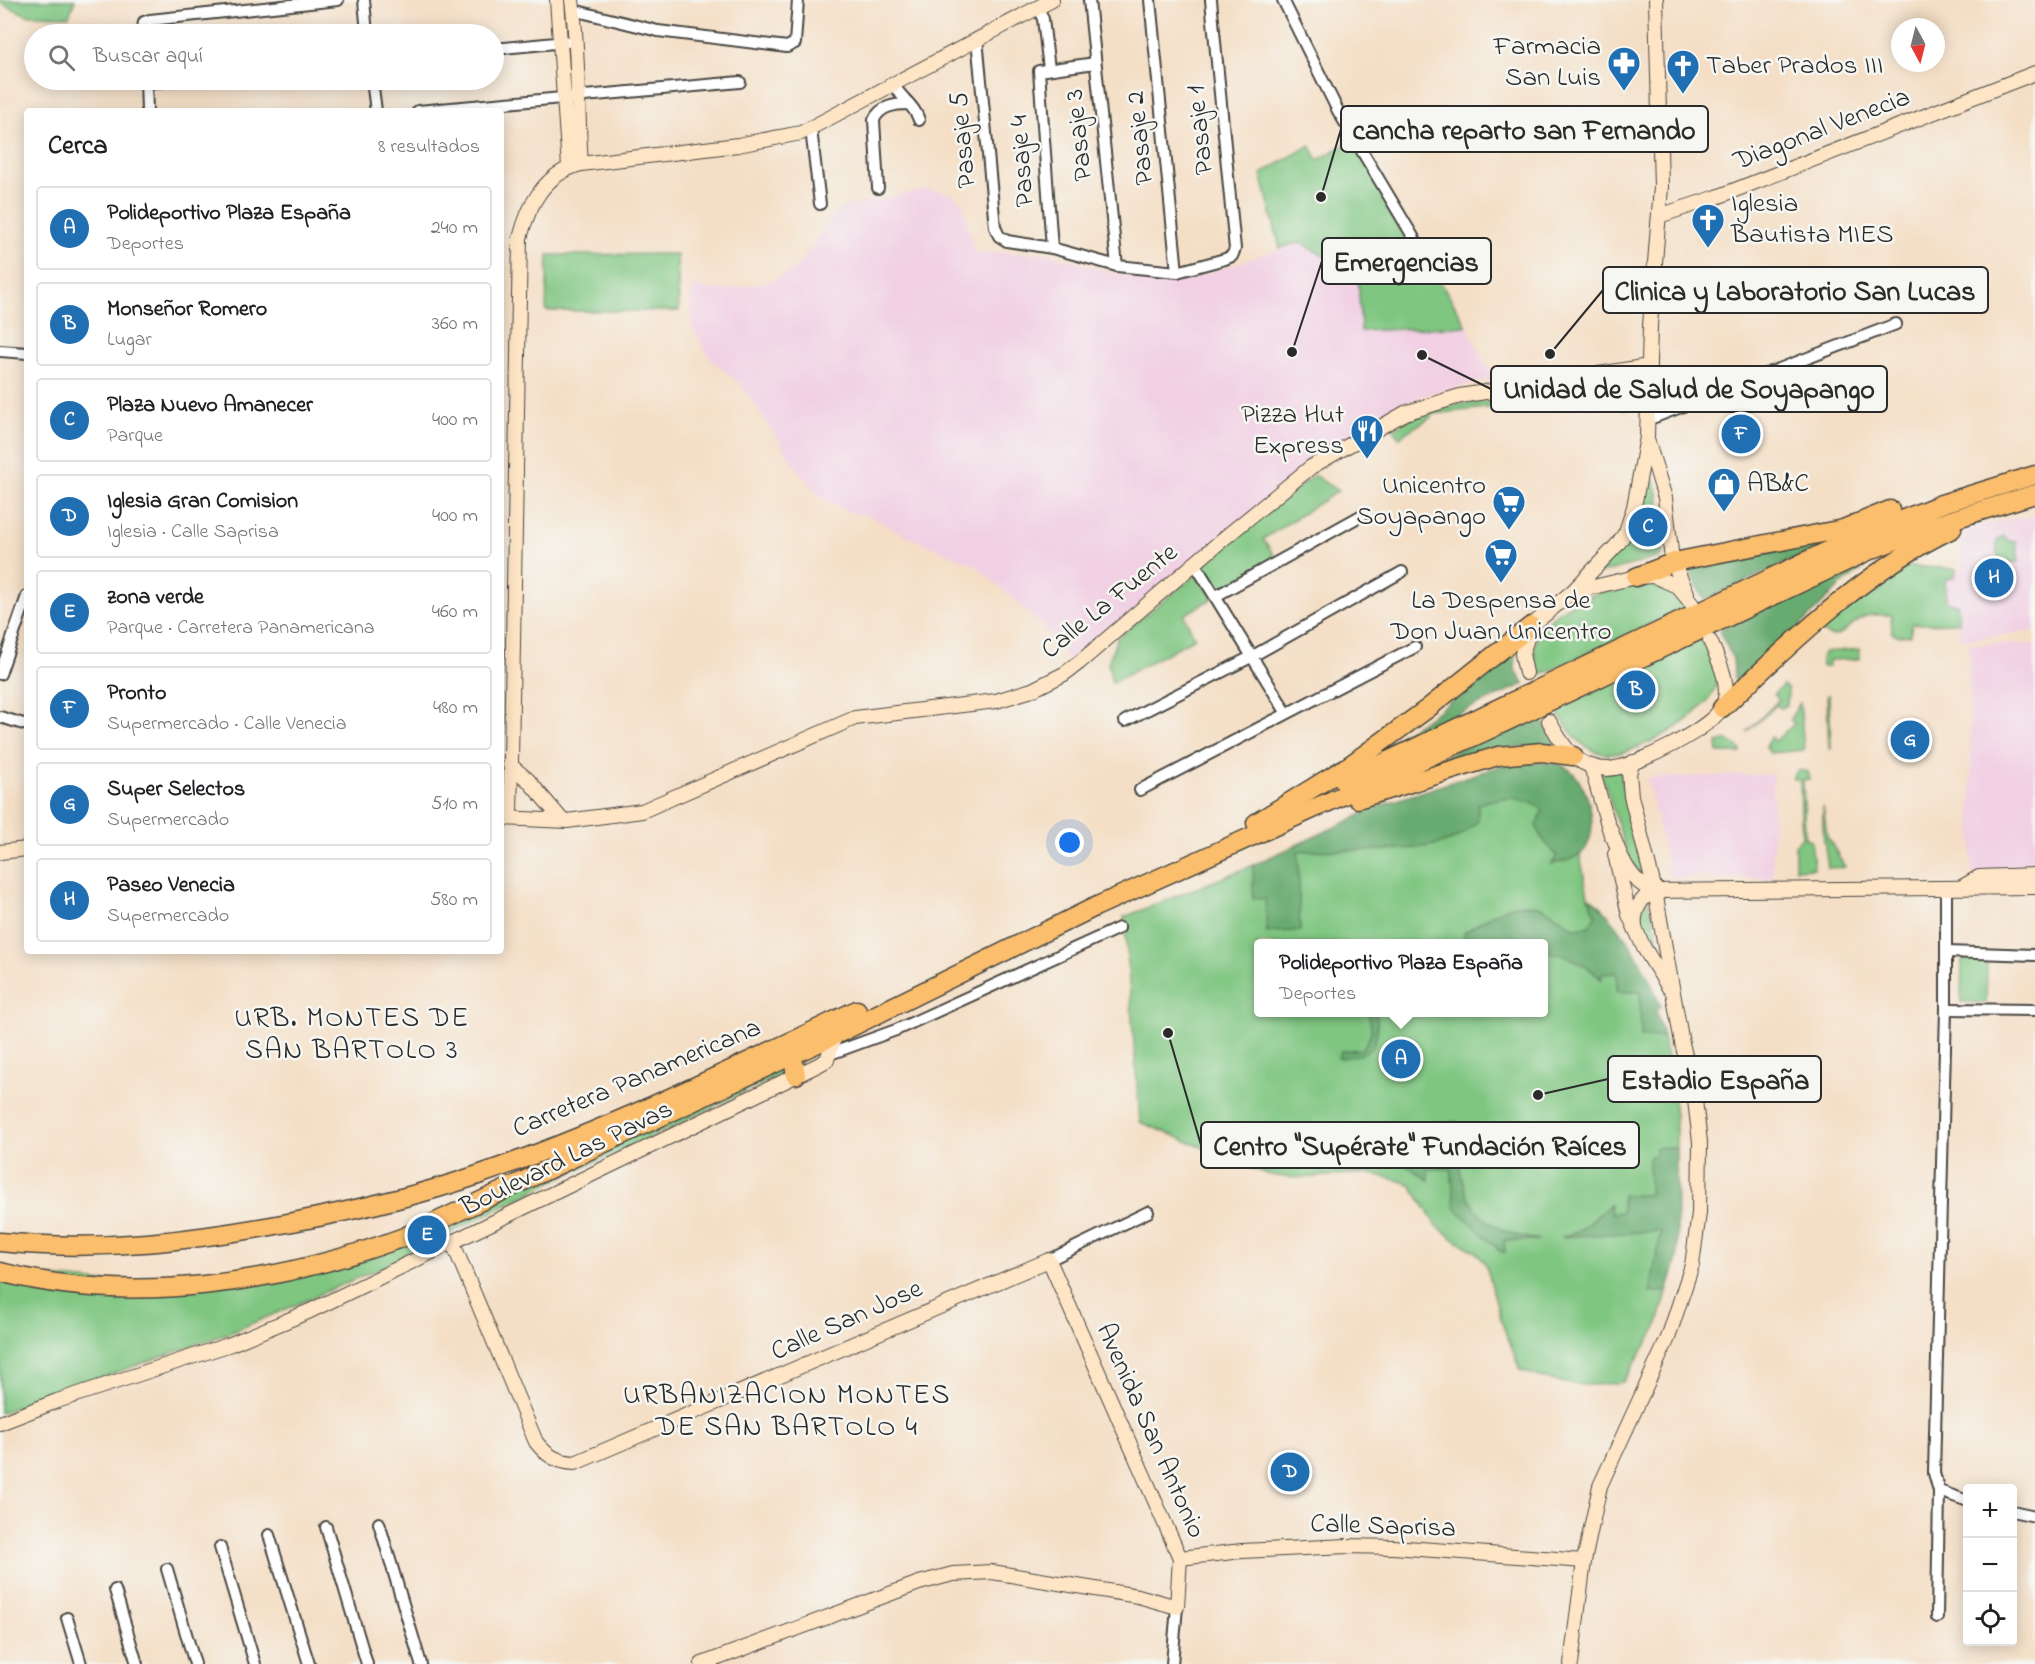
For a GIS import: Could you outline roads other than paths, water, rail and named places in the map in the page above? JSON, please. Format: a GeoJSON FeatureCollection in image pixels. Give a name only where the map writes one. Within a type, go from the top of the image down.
{"type":"FeatureCollection","features":[{"type":"Feature","properties":{"kind":"highway"},"geometry":{"type":"LineString","coordinates":[[1636,577],[1673,562],[1843,529],[1900,507],[2035,465]]}},
{"type":"Feature","properties":{"kind":"highway"},"geometry":{"type":"LineString","coordinates":[[1256,823],[1842,544],[1941,504],[2035,475]]}},
{"type":"Feature","properties":{"kind":"highway"},"geometry":{"type":"LineString","coordinates":[[1722,708],[1825,612],[1882,569],[1946,531],[2032,495]]}},
{"type":"Feature","properties":{"kind":"highway"},"geometry":{"type":"LineString","coordinates":[[1221,850],[1484,732],[1870,550],[1932,526],[2032,495]]}},
{"type":"Feature","properties":{"kind":"highway"},"geometry":{"type":"LineString","coordinates":[[1256,823],[1350,765],[1427,709],[1531,626]]}},
{"type":"Feature","properties":{"kind":"highway"},"geometry":{"type":"LineString","coordinates":[[1221,850],[1350,802],[1498,756],[1542,752],[1573,756]]}},
{"type":"Feature","properties":{"kind":"highway","name":"Carretera Panamericana"},"geometry":{"type":"LineString","coordinates":[[0,1242],[106,1247],[189,1239],[332,1215],[478,1175],[633,1115],[1256,823]]}},
{"type":"Feature","properties":{"kind":"highway","name":"Carretera Panamericana"},"geometry":{"type":"LineString","coordinates":[[0,1272],[87,1286],[154,1287],[231,1281],[321,1263],[404,1237],[835,1035],[956,973],[1221,850]]}},
{"type":"Feature","properties":{"kind":"highway"},"geometry":{"type":"LineString","coordinates":[[792,1054],[796,1075]]}},
{"type":"Feature","properties":{"kind":"street"},"geometry":{"type":"LineString","coordinates":[[144,24],[150,20],[338,0]]}},
{"type":"Feature","properties":{"kind":"street"},"geometry":{"type":"LineString","coordinates":[[364,0],[366,24]]}},
{"type":"Feature","properties":{"kind":"street"},"geometry":{"type":"LineString","coordinates":[[557,0],[561,43],[570,96],[575,166]]}},
{"type":"Feature","properties":{"kind":"street"},"geometry":{"type":"LineString","coordinates":[[570,96],[578,75],[572,5],[658,31],[788,47],[795,43],[798,0]]}},
{"type":"Feature","properties":{"kind":"street"},"geometry":{"type":"LineString","coordinates":[[506,818],[510,787],[520,238],[526,213],[539,192],[549,181],[575,166],[738,145],[810,129],[1052,0]]}},
{"type":"Feature","properties":{"kind":"street","name":"Pasaje 3"},"geometry":{"type":"LineString","coordinates":[[1089,0],[1117,266]]}},
{"type":"Feature","properties":{"kind":"street","name":"Pasaje 2"},"geometry":{"type":"LineString","coordinates":[[1150,0],[1177,272]]}},
{"type":"Feature","properties":{"kind":"street","name":"Pasaje 1"},"geometry":{"type":"LineString","coordinates":[[1177,272],[1201,267],[1232,256],[1235,249],[1211,0]]}},
{"type":"Feature","properties":{"kind":"street"},"geometry":{"type":"LineString","coordinates":[[1283,0],[1338,111],[1430,265]]}},
{"type":"Feature","properties":{"kind":"street"},"geometry":{"type":"LineString","coordinates":[[1526,673],[1522,654],[1531,626],[1572,592],[1617,545],[1626,531],[1634,507],[1647,437],[1649,366],[1659,216],[1660,140],[1656,0]]}},
{"type":"Feature","properties":{"kind":"street","name":"Pasaje 4"},"geometry":{"type":"LineString","coordinates":[[1038,7],[1043,19],[1052,248]]}},
{"type":"Feature","properties":{"kind":"street","name":"Pasaje 5"},"geometry":{"type":"LineString","coordinates":[[977,39],[995,227],[999,236],[1007,241],[1052,248]]}},
{"type":"Feature","properties":{"kind":"street"},"geometry":{"type":"LineString","coordinates":[[504,48],[576,41]]}},
{"type":"Feature","properties":{"kind":"street"},"geometry":{"type":"LineString","coordinates":[[1044,70],[1095,63]]}},
{"type":"Feature","properties":{"kind":"street","name":"Diagonal Venecia"},"geometry":{"type":"LineString","coordinates":[[1659,216],[1717,197],[2035,73]]}},
{"type":"Feature","properties":{"kind":"street"},"geometry":{"type":"LineString","coordinates":[[448,108],[740,82]]}},
{"type":"Feature","properties":{"kind":"street"},"geometry":{"type":"LineString","coordinates":[[894,85],[900,97],[909,104],[919,120]]}},
{"type":"Feature","properties":{"kind":"street"},"geometry":{"type":"LineString","coordinates":[[146,90],[147,108]]}},
{"type":"Feature","properties":{"kind":"street"},"geometry":{"type":"LineString","coordinates":[[373,90],[376,108]]}},
{"type":"Feature","properties":{"kind":"street"},"geometry":{"type":"LineString","coordinates":[[878,188],[874,120],[879,112],[886,108],[909,104]]}},
{"type":"Feature","properties":{"kind":"street"},"geometry":{"type":"LineString","coordinates":[[810,129],[820,204]]}},
{"type":"Feature","properties":{"kind":"street"},"geometry":{"type":"LineString","coordinates":[[1052,248],[1117,266],[1177,272]]}},
{"type":"Feature","properties":{"kind":"street"},"geometry":{"type":"LineString","coordinates":[[1647,420],[1896,324]]}},
{"type":"Feature","properties":{"kind":"street"},"geometry":{"type":"LineString","coordinates":[[0,351],[24,353]]}},
{"type":"Feature","properties":{"kind":"street","name":"Calle La Fuente"},"geometry":{"type":"LineString","coordinates":[[506,818],[562,820],[613,817],[660,806],[855,718],[996,701],[1032,690],[1080,662],[1311,467],[1410,410],[1460,396],[1649,366]]}},
{"type":"Feature","properties":{"kind":"street"},"geometry":{"type":"LineString","coordinates":[[1572,592],[1636,577],[1661,578],[1690,599],[1673,562],[1668,540],[1665,498],[1647,437]]}},
{"type":"Feature","properties":{"kind":"street"},"geometry":{"type":"LineString","coordinates":[[1216,596],[1362,515]]}},
{"type":"Feature","properties":{"kind":"street"},"geometry":{"type":"LineString","coordinates":[[1195,564],[1287,712]]}},
{"type":"Feature","properties":{"kind":"street"},"geometry":{"type":"LineString","coordinates":[[1125,721],[1251,657],[1402,572]]}},
{"type":"Feature","properties":{"kind":"street"},"geometry":{"type":"LineString","coordinates":[[0,674],[24,605]]}},
{"type":"Feature","properties":{"kind":"street"},"geometry":{"type":"LineString","coordinates":[[1549,721],[1573,756],[1591,766],[1607,769],[1633,762],[1695,731],[1722,708],[1724,685],[1722,668],[1710,641]]}},
{"type":"Feature","properties":{"kind":"street"},"geometry":{"type":"LineString","coordinates":[[1140,790],[1415,647]]}},
{"type":"Feature","properties":{"kind":"street"},"geometry":{"type":"LineString","coordinates":[[0,717],[24,724]]}},
{"type":"Feature","properties":{"kind":"street"},"geometry":{"type":"LineString","coordinates":[[1571,1664],[1584,1561],[1600,1486],[1668,1338],[1688,1278],[1696,1240],[1699,1127],[1655,891],[1631,796],[1629,782],[1633,762]]}},
{"type":"Feature","properties":{"kind":"street"},"geometry":{"type":"LineString","coordinates":[[510,765],[528,780],[562,820]]}},
{"type":"Feature","properties":{"kind":"street"},"geometry":{"type":"LineString","coordinates":[[1591,766],[1610,828],[1629,915],[1635,931],[1674,997]]}},
{"type":"Feature","properties":{"kind":"street"},"geometry":{"type":"LineString","coordinates":[[504,796],[510,787]]}},
{"type":"Feature","properties":{"kind":"street"},"geometry":{"type":"LineString","coordinates":[[1610,828],[1622,858],[1635,878],[1641,885],[1655,891]]}},
{"type":"Feature","properties":{"kind":"street"},"geometry":{"type":"LineString","coordinates":[[0,852],[24,849]]}},
{"type":"Feature","properties":{"kind":"street"},"geometry":{"type":"LineString","coordinates":[[1961,888],[1979,878],[2035,875]]}},
{"type":"Feature","properties":{"kind":"street"},"geometry":{"type":"LineString","coordinates":[[2018,887],[2035,881]]}},
{"type":"Feature","properties":{"kind":"street"},"geometry":{"type":"LineString","coordinates":[[1635,931],[1635,913],[1647,894],[1655,891],[2035,887]]}},
{"type":"Feature","properties":{"kind":"street"},"geometry":{"type":"LineString","coordinates":[[1937,1617],[1939,1491],[1934,1473],[1946,1009],[1946,888]]}},
{"type":"Feature","properties":{"kind":"street"},"geometry":{"type":"LineString","coordinates":[[830,1054],[896,1030],[1119,928]]}},
{"type":"Feature","properties":{"kind":"street"},"geometry":{"type":"LineString","coordinates":[[1947,952],[2035,955]]}},
{"type":"Feature","properties":{"kind":"street"},"geometry":{"type":"LineString","coordinates":[[1946,1009],[2035,1010]]}},
{"type":"Feature","properties":{"kind":"street"},"geometry":{"type":"LineString","coordinates":[[830,1054],[835,1035]]}},
{"type":"Feature","properties":{"kind":"street","name":"Boulevard Las Pavas"},"geometry":{"type":"LineString","coordinates":[[0,1422],[231,1344],[310,1311],[827,1060],[830,1054]]}},
{"type":"Feature","properties":{"kind":"street","name":"Calle San Jose"},"geometry":{"type":"LineString","coordinates":[[452,1241],[536,1442],[544,1453],[555,1460],[575,1463],[1049,1260],[1148,1212]]}},
{"type":"Feature","properties":{"kind":"street","name":"Avenida San Antonio"},"geometry":{"type":"LineString","coordinates":[[1049,1260],[1180,1558],[1172,1664]]}},
{"type":"Feature","properties":{"kind":"street"},"geometry":{"type":"LineString","coordinates":[[1939,1491],[1963,1499]]}},
{"type":"Feature","properties":{"kind":"street"},"geometry":{"type":"LineString","coordinates":[[2017,1512],[2035,1516]]}},
{"type":"Feature","properties":{"kind":"street"},"geometry":{"type":"LineString","coordinates":[[379,1523],[421,1664]]}},
{"type":"Feature","properties":{"kind":"street"},"geometry":{"type":"LineString","coordinates":[[326,1527],[366,1664]]}},
{"type":"Feature","properties":{"kind":"street"},"geometry":{"type":"LineString","coordinates":[[269,1534],[309,1664]]}},
{"type":"Feature","properties":{"kind":"street","name":"Calle Saprisa"},"geometry":{"type":"LineString","coordinates":[[1180,1558],[1260,1550],[1347,1546],[1393,1547],[1584,1561]]}},
{"type":"Feature","properties":{"kind":"street"},"geometry":{"type":"LineString","coordinates":[[220,1547],[255,1664]]}},
{"type":"Feature","properties":{"kind":"street"},"geometry":{"type":"LineString","coordinates":[[167,1569],[195,1664]]}},
{"type":"Feature","properties":{"kind":"street"},"geometry":{"type":"LineString","coordinates":[[702,1664],[919,1583],[953,1574],[992,1572],[1138,1596],[1177,1607]]}},
{"type":"Feature","properties":{"kind":"street"},"geometry":{"type":"LineString","coordinates":[[115,1590],[137,1664]]}},
{"type":"Feature","properties":{"kind":"street"},"geometry":{"type":"LineString","coordinates":[[67,1618],[81,1664]]}},
{"type":"Feature","properties":{"kind":"place","name":"Farmacia San Luis"},"geometry":{"type":"Point","coordinates":[1624,92]}},
{"type":"Feature","properties":{"kind":"place","name":"Taber Prados III"},"geometry":{"type":"Point","coordinates":[1683,95]}},
{"type":"Feature","properties":{"kind":"place","name":"cancha reparto san Fernando"},"geometry":{"type":"Point","coordinates":[1321,197]}},
{"type":"Feature","properties":{"kind":"place","name":"Iglesia Bautista MIES"},"geometry":{"type":"Point","coordinates":[1708,249]}},
{"type":"Feature","properties":{"kind":"place","name":"Emergencias"},"geometry":{"type":"Point","coordinates":[1292,352]}},
{"type":"Feature","properties":{"kind":"place","name":"Clinica y Laboratorio San Lucas"},"geometry":{"type":"Point","coordinates":[1550,354]}},
{"type":"Feature","properties":{"kind":"place","name":"Unidad de Salud de Soyapango"},"geometry":{"type":"Point","coordinates":[1422,355]}},
{"type":"Feature","properties":{"kind":"place","name":"Pronto"},"geometry":{"type":"Point","coordinates":[1741,434]}},
{"type":"Feature","properties":{"kind":"place","name":"Pizza Hut Express"},"geometry":{"type":"Point","coordinates":[1367,460]}},
{"type":"Feature","properties":{"kind":"place","name":"AB&C"},"geometry":{"type":"Point","coordinates":[1724,513]}},
{"type":"Feature","properties":{"kind":"place","name":"Plaza Nuevo Amanecer"},"geometry":{"type":"Point","coordinates":[1648,527]}},
{"type":"Feature","properties":{"kind":"place","name":"Unicentro Soyapango"},"geometry":{"type":"Point","coordinates":[1509,531]}},
{"type":"Feature","properties":{"kind":"place","name":"Paseo Venecia"},"geometry":{"type":"Point","coordinates":[1994,578]}},
{"type":"Feature","properties":{"kind":"place","name":"La Despensa de Don Juan Unicentro"},"geometry":{"type":"Point","coordinates":[1501,584]}},
{"type":"Feature","properties":{"kind":"place","name":"Monseñor Romero"},"geometry":{"type":"Point","coordinates":[1636,690]}},
{"type":"Feature","properties":{"kind":"place","name":"Super Selectos"},"geometry":{"type":"Point","coordinates":[1910,740]}},
{"type":"Feature","properties":{"kind":"place","name":"Centro \"Supérate\" Fundación Raíces"},"geometry":{"type":"Point","coordinates":[1168,1033]}},
{"type":"Feature","properties":{"kind":"place","name":"Polideportivo Plaza España"},"geometry":{"type":"Point","coordinates":[1401,1059]}},
{"type":"Feature","properties":{"kind":"place","name":"Estadio España"},"geometry":{"type":"Point","coordinates":[1538,1095]}},
{"type":"Feature","properties":{"kind":"place","name":"zona verde"},"geometry":{"type":"Point","coordinates":[427,1235]}},
{"type":"Feature","properties":{"kind":"place","name":"Iglesia Gran Comision"},"geometry":{"type":"Point","coordinates":[1290,1472]}},
{"type":"Feature","properties":{"kind":"district","name":"URB. MONTES DE SAN BARTOLO 3"},"geometry":{"type":"Point","coordinates":[352,1035]}},
{"type":"Feature","properties":{"kind":"district","name":"URBANIZACION MONTES DE SAN BARTOLO 4"},"geometry":{"type":"Point","coordinates":[787,1412]}}]}
